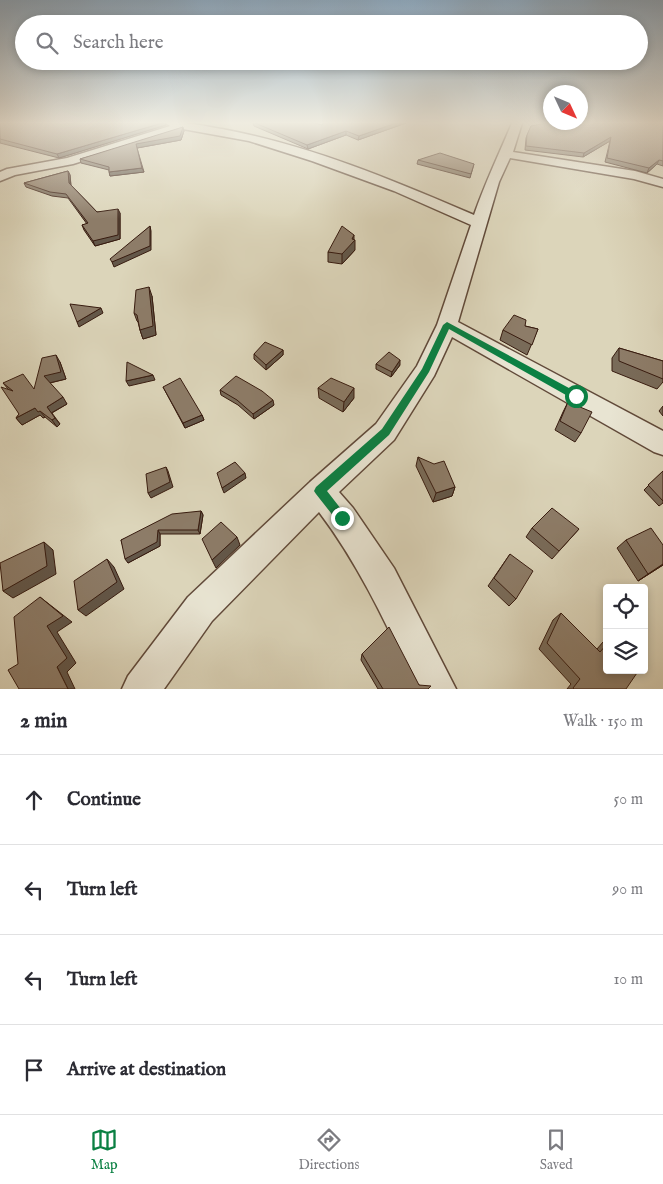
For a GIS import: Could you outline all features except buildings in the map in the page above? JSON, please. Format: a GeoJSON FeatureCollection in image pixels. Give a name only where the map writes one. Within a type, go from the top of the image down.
{"type":"FeatureCollection","features":[{"type":"Feature","properties":{"kind":"street"},"geometry":{"type":"LineString","coordinates":[[0,177],[12,172],[69,161],[86,155]]}},
{"type":"Feature","properties":{"kind":"street"},"geometry":{"type":"LineString","coordinates":[[308,155],[337,164],[428,200],[479,223]]}},
{"type":"Feature","properties":{"kind":"street"},"geometry":{"type":"LineString","coordinates":[[141,689],[200,610],[320,491],[385,432],[426,370],[447,325],[492,182],[505,155]]}},
{"type":"Feature","properties":{"kind":"street"},"geometry":{"type":"LineString","coordinates":[[512,155],[567,166],[660,179]]}},
{"type":"Feature","properties":{"kind":"street"},"geometry":{"type":"LineString","coordinates":[[447,325],[663,444]]}},
{"type":"Feature","properties":{"kind":"street"},"geometry":{"type":"LineString","coordinates":[[320,491],[342,518],[382,580],[437,689]]}},
{"type":"Feature","properties":{"kind":"route"},"geometry":{"type":"LineString","coordinates":[[342,518],[320,491],[385,432],[426,370],[447,325],[576,396]]}}]}
